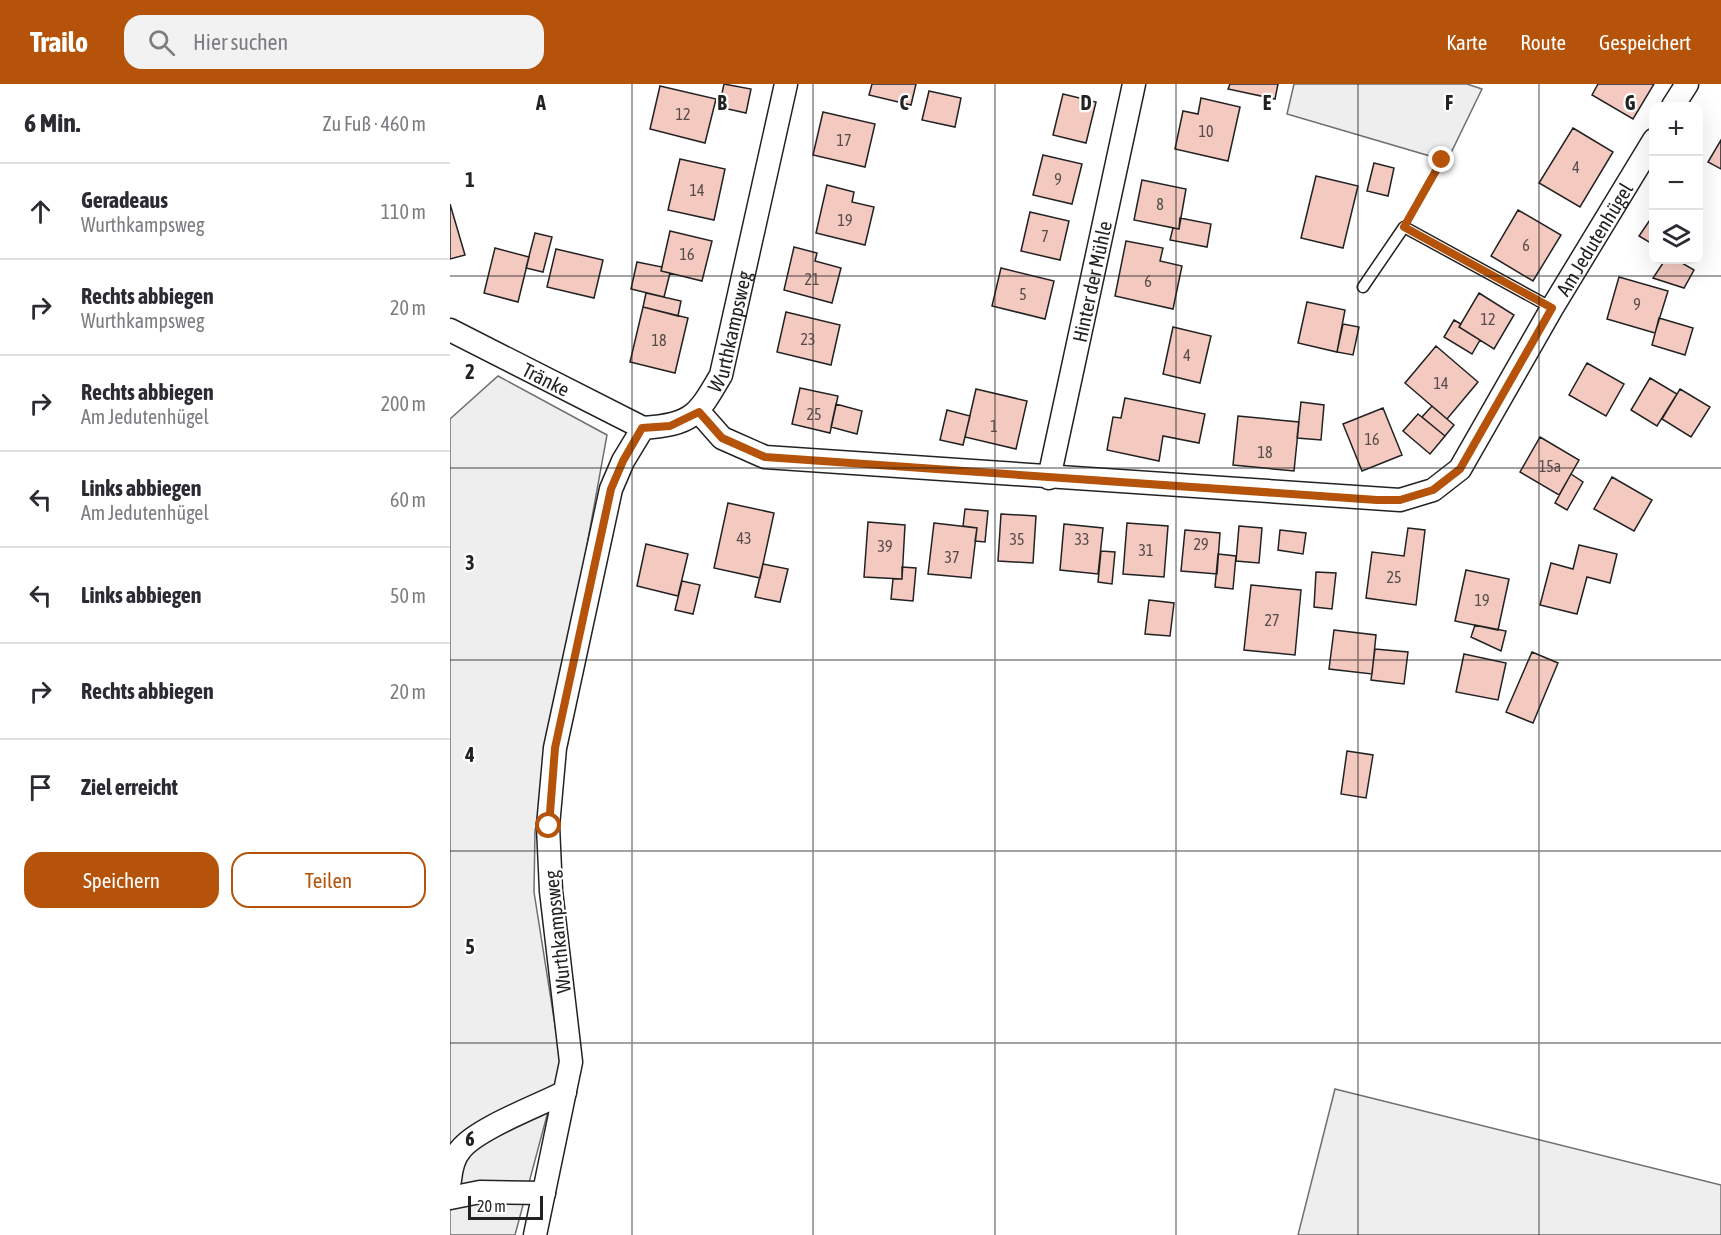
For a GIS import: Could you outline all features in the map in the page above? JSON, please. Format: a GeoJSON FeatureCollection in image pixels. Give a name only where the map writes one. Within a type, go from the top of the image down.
{"type":"FeatureCollection","features":[{"type":"Feature","properties":{"kind":"street","name":"Wurthkampsweg"},"geometry":{"type":"LineString","coordinates":[[535,1235],[571,1062],[551,891],[549,826],[555,748],[611,489],[623,461],[642,428],[670,426],[699,412],[722,375],[786,84]]}},
{"type":"Feature","properties":{"kind":"street","name":"Hinter der Mühle"},"geometry":{"type":"LineString","coordinates":[[1049,478],[1134,84]]}},
{"type":"Feature","properties":{"kind":"street"},"geometry":{"type":"LineString","coordinates":[[1676,102],[1687,84]]}},
{"type":"Feature","properties":{"kind":"street","name":"Am Jedutenhügel"},"geometry":{"type":"LineString","coordinates":[[699,412],[722,438],[765,457],[1400,500],[1433,490],[1460,469],[1552,308],[1649,147]]}},
{"type":"Feature","properties":{"kind":"street","name":"Tränke"},"geometry":{"type":"LineString","coordinates":[[450,330],[642,428]]}},
{"type":"Feature","properties":{"kind":"street"},"geometry":{"type":"LineString","coordinates":[[450,1180],[452,1167],[461,1149],[478,1135],[565,1092]]}},
{"type":"Feature","properties":{"kind":"street"},"geometry":{"type":"LineString","coordinates":[[450,1198],[480,1192],[544,1193]]}},
{"type":"Feature","properties":{"kind":"lane"},"geometry":{"type":"LineString","coordinates":[[1363,287],[1404,227],[1552,308]]}},
{"type":"Feature","properties":{"kind":"path"},"geometry":{"type":"LineString","coordinates":[[1404,227],[1442,160]]}},
{"type":"Feature","properties":{"kind":"shaded area"},"geometry":{"type":"Polygon","coordinates":[[[1294,84],[1467,84],[1482,89],[1447,161],[1287,114],[1294,84]]]}},
{"type":"Feature","properties":{"kind":"shaded area"},"geometry":{"type":"Polygon","coordinates":[[[498,376],[607,435],[535,831],[534,892],[561,1063],[515,1235],[450,1235],[450,419],[498,376]]]}},
{"type":"Feature","properties":{"kind":"shaded area"},"geometry":{"type":"Polygon","coordinates":[[[1335,1089],[1721,1185],[1721,1235],[1298,1235],[1335,1089]]]}},
{"type":"Feature","properties":{"kind":"building"},"geometry":{"type":"Polygon","coordinates":[[[724,84],[751,89],[746,113],[719,107],[724,84]]]}},
{"type":"Feature","properties":{"kind":"building"},"geometry":{"type":"Polygon","coordinates":[[[872,84],[916,84],[911,105],[869,95],[872,84]]]}},
{"type":"Feature","properties":{"kind":"building"},"geometry":{"type":"Polygon","coordinates":[[[1230,84],[1278,84],[1275,99],[1228,89],[1230,84]]]}},
{"type":"Feature","properties":{"kind":"building"},"geometry":{"type":"Polygon","coordinates":[[[1598,84],[1654,84],[1633,119],[1592,95],[1598,84]]]}},
{"type":"Feature","properties":{"kind":"building"},"geometry":{"type":"Polygon","coordinates":[[[660,86],[716,99],[705,143],[650,129],[660,86]]]}},
{"type":"Feature","properties":{"kind":"building"},"geometry":{"type":"Polygon","coordinates":[[[929,91],[961,98],[955,127],[922,120],[929,91]]]}},
{"type":"Feature","properties":{"kind":"building"},"geometry":{"type":"Polygon","coordinates":[[[1063,94],[1096,102],[1086,143],[1053,135],[1063,94]]]}},
{"type":"Feature","properties":{"kind":"building"},"geometry":{"type":"Polygon","coordinates":[[[1201,98],[1240,107],[1228,161],[1175,149],[1183,111],[1198,114],[1201,98]]]}},
{"type":"Feature","properties":{"kind":"building"},"geometry":{"type":"Polygon","coordinates":[[[823,112],[875,124],[865,167],[813,155],[823,112]]]}},
{"type":"Feature","properties":{"kind":"building"},"geometry":{"type":"Polygon","coordinates":[[[1573,128],[1613,152],[1580,207],[1539,183],[1573,128]]]}},
{"type":"Feature","properties":{"kind":"building"},"geometry":{"type":"Polygon","coordinates":[[[1721,140],[1721,169],[1708,162],[1721,140]]]}},
{"type":"Feature","properties":{"kind":"building"},"geometry":{"type":"Polygon","coordinates":[[[1043,155],[1082,164],[1072,204],[1033,195],[1043,155]]]}},
{"type":"Feature","properties":{"kind":"building"},"geometry":{"type":"Polygon","coordinates":[[[680,159],[725,169],[714,220],[668,210],[680,159]]]}},
{"type":"Feature","properties":{"kind":"building"},"geometry":{"type":"Polygon","coordinates":[[[1374,163],[1394,168],[1388,196],[1367,191],[1374,163]]]}},
{"type":"Feature","properties":{"kind":"building"},"geometry":{"type":"Polygon","coordinates":[[[1316,176],[1358,186],[1343,248],[1301,238],[1316,176]]]}},
{"type":"Feature","properties":{"kind":"building"},"geometry":{"type":"Polygon","coordinates":[[[1142,180],[1186,189],[1179,229],[1134,220],[1142,180]]]}},
{"type":"Feature","properties":{"kind":"building"},"geometry":{"type":"Polygon","coordinates":[[[827,185],[854,192],[852,202],[874,207],[865,245],[816,233],[827,185]]]}},
{"type":"Feature","properties":{"kind":"building"},"geometry":{"type":"Polygon","coordinates":[[[450,204],[465,255],[450,259],[450,204]]]}},
{"type":"Feature","properties":{"kind":"building"},"geometry":{"type":"Polygon","coordinates":[[[1518,210],[1561,235],[1533,281],[1491,256],[1518,210]]]}},
{"type":"Feature","properties":{"kind":"building"},"geometry":{"type":"Polygon","coordinates":[[[1030,212],[1069,221],[1060,260],[1021,251],[1030,212]]]}},
{"type":"Feature","properties":{"kind":"building"},"geometry":{"type":"Polygon","coordinates":[[[1180,218],[1211,224],[1207,247],[1170,240],[1173,228],[1179,229],[1180,218]]]}},
{"type":"Feature","properties":{"kind":"building"},"geometry":{"type":"Polygon","coordinates":[[[1649,221],[1649,242],[1639,236],[1649,221]]]}},
{"type":"Feature","properties":{"kind":"building"},"geometry":{"type":"Polygon","coordinates":[[[670,231],[712,241],[702,281],[661,271],[670,231]]]}},
{"type":"Feature","properties":{"kind":"building"},"geometry":{"type":"Polygon","coordinates":[[[535,233],[552,237],[543,272],[526,268],[535,233]]]}},
{"type":"Feature","properties":{"kind":"building"},"geometry":{"type":"Polygon","coordinates":[[[1126,241],[1163,248],[1160,261],[1182,266],[1173,309],[1115,296],[1126,241]]]}},
{"type":"Feature","properties":{"kind":"building"},"geometry":{"type":"Polygon","coordinates":[[[794,247],[817,253],[815,261],[841,268],[832,303],[784,290],[794,247]]]}},
{"type":"Feature","properties":{"kind":"building"},"geometry":{"type":"Polygon","coordinates":[[[495,248],[529,257],[518,302],[484,293],[495,248]]]}},
{"type":"Feature","properties":{"kind":"building"},"geometry":{"type":"Polygon","coordinates":[[[556,249],[603,260],[594,298],[547,287],[556,249]]]}},
{"type":"Feature","properties":{"kind":"building"},"geometry":{"type":"Polygon","coordinates":[[[637,262],[662,267],[661,271],[670,273],[664,297],[631,289],[637,262]]]}},
{"type":"Feature","properties":{"kind":"building"},"geometry":{"type":"Polygon","coordinates":[[[1662,264],[1684,264],[1694,270],[1684,288],[1653,278],[1662,264]]]}},
{"type":"Feature","properties":{"kind":"building"},"geometry":{"type":"Polygon","coordinates":[[[1001,268],[1054,281],[1045,319],[992,306],[1001,268]]]}},
{"type":"Feature","properties":{"kind":"building"},"geometry":{"type":"Polygon","coordinates":[[[1619,277],[1668,291],[1655,333],[1607,319],[1619,277]]]}},
{"type":"Feature","properties":{"kind":"building"},"geometry":{"type":"Polygon","coordinates":[[[646,293],[681,301],[678,316],[643,307],[646,293]]]}},
{"type":"Feature","properties":{"kind":"building"},"geometry":{"type":"Polygon","coordinates":[[[1479,293],[1514,315],[1494,349],[1459,327],[1479,293]]]}},
{"type":"Feature","properties":{"kind":"building"},"geometry":{"type":"Polygon","coordinates":[[[1307,302],[1345,310],[1337,352],[1298,343],[1307,302]]]}},
{"type":"Feature","properties":{"kind":"building"},"geometry":{"type":"Polygon","coordinates":[[[643,307],[688,318],[675,373],[630,362],[643,307]]]}},
{"type":"Feature","properties":{"kind":"building"},"geometry":{"type":"Polygon","coordinates":[[[786,312],[840,325],[831,365],[777,352],[786,312]]]}},
{"type":"Feature","properties":{"kind":"building"},"geometry":{"type":"Polygon","coordinates":[[[1659,318],[1693,328],[1685,355],[1652,345],[1659,318]]]}},
{"type":"Feature","properties":{"kind":"building"},"geometry":{"type":"Polygon","coordinates":[[[1454,320],[1461,324],[1459,327],[1480,340],[1472,354],[1444,337],[1454,320]]]}},
{"type":"Feature","properties":{"kind":"building"},"geometry":{"type":"Polygon","coordinates":[[[1343,324],[1359,327],[1353,355],[1337,352],[1343,324]]]}},
{"type":"Feature","properties":{"kind":"building"},"geometry":{"type":"Polygon","coordinates":[[[1173,327],[1211,336],[1200,383],[1163,374],[1173,327]]]}},
{"type":"Feature","properties":{"kind":"building"},"geometry":{"type":"Polygon","coordinates":[[[1436,346],[1478,382],[1447,419],[1405,383],[1436,346]]]}},
{"type":"Feature","properties":{"kind":"building"},"geometry":{"type":"Polygon","coordinates":[[[1587,363],[1624,384],[1606,416],[1569,395],[1587,363]]]}},
{"type":"Feature","properties":{"kind":"building"},"geometry":{"type":"Polygon","coordinates":[[[1650,378],[1677,394],[1657,426],[1631,410],[1650,378]]]}},
{"type":"Feature","properties":{"kind":"building"},"geometry":{"type":"Polygon","coordinates":[[[800,388],[838,396],[830,433],[792,424],[800,388]]]}},
{"type":"Feature","properties":{"kind":"building"},"geometry":{"type":"Polygon","coordinates":[[[976,389],[1027,401],[1016,449],[965,437],[976,389]]]}},
{"type":"Feature","properties":{"kind":"building"},"geometry":{"type":"Polygon","coordinates":[[[1680,389],[1710,407],[1691,437],[1662,419],[1680,389]]]}},
{"type":"Feature","properties":{"kind":"building"},"geometry":{"type":"Polygon","coordinates":[[[1125,398],[1205,414],[1199,443],[1163,436],[1159,461],[1107,450],[1113,417],[1121,418],[1125,398]]]}},
{"type":"Feature","properties":{"kind":"building"},"geometry":{"type":"Polygon","coordinates":[[[1301,402],[1324,405],[1321,440],[1297,438],[1301,402]]]}},
{"type":"Feature","properties":{"kind":"building"},"geometry":{"type":"Polygon","coordinates":[[[836,404],[862,411],[857,434],[831,427],[836,404]]]}},
{"type":"Feature","properties":{"kind":"building"},"geometry":{"type":"Polygon","coordinates":[[[1432,406],[1454,425],[1445,436],[1422,417],[1432,406]]]}},
{"type":"Feature","properties":{"kind":"building"},"geometry":{"type":"Polygon","coordinates":[[[1383,408],[1402,455],[1362,471],[1343,424],[1383,408]]]}},
{"type":"Feature","properties":{"kind":"building"},"geometry":{"type":"Polygon","coordinates":[[[947,410],[970,416],[963,445],[940,440],[947,410]]]}},
{"type":"Feature","properties":{"kind":"building"},"geometry":{"type":"Polygon","coordinates":[[[1418,414],[1445,436],[1430,454],[1403,431],[1418,414]]]}},
{"type":"Feature","properties":{"kind":"building"},"geometry":{"type":"Polygon","coordinates":[[[1238,416],[1299,422],[1294,471],[1233,465],[1238,416]]]}},
{"type":"Feature","properties":{"kind":"building"},"geometry":{"type":"Polygon","coordinates":[[[1540,437],[1579,460],[1559,495],[1520,472],[1540,437]]]}},
{"type":"Feature","properties":{"kind":"building"},"geometry":{"type":"Polygon","coordinates":[[[1571,474],[1583,482],[1567,510],[1555,503],[1571,474]]]}},
{"type":"Feature","properties":{"kind":"building"},"geometry":{"type":"Polygon","coordinates":[[[1612,477],[1652,500],[1634,531],[1594,509],[1612,477]]]}},
{"type":"Feature","properties":{"kind":"building"},"geometry":{"type":"Polygon","coordinates":[[[728,503],[774,513],[760,578],[714,568],[728,503]]]}},
{"type":"Feature","properties":{"kind":"building"},"geometry":{"type":"Polygon","coordinates":[[[965,509],[988,511],[985,542],[975,541],[977,528],[963,526],[965,509]]]}},
{"type":"Feature","properties":{"kind":"building"},"geometry":{"type":"Polygon","coordinates":[[[1001,514],[1036,516],[1033,563],[998,561],[1001,514]]]}},
{"type":"Feature","properties":{"kind":"building"},"geometry":{"type":"Polygon","coordinates":[[[868,522],[905,525],[902,579],[864,577],[868,522]]]}},
{"type":"Feature","properties":{"kind":"building"},"geometry":{"type":"Polygon","coordinates":[[[934,523],[977,528],[971,578],[928,574],[934,523]]]}},
{"type":"Feature","properties":{"kind":"building"},"geometry":{"type":"Polygon","coordinates":[[[1127,523],[1168,526],[1164,577],[1123,574],[1127,523]]]}},
{"type":"Feature","properties":{"kind":"building"},"geometry":{"type":"Polygon","coordinates":[[[1064,524],[1103,528],[1098,574],[1060,570],[1064,524]]]}},
{"type":"Feature","properties":{"kind":"building"},"geometry":{"type":"Polygon","coordinates":[[[1239,526],[1262,528],[1259,563],[1236,561],[1239,526]]]}},
{"type":"Feature","properties":{"kind":"building"},"geometry":{"type":"Polygon","coordinates":[[[1408,528],[1425,530],[1416,605],[1366,598],[1372,552],[1404,556],[1408,528]]]}},
{"type":"Feature","properties":{"kind":"building"},"geometry":{"type":"Polygon","coordinates":[[[1185,530],[1220,533],[1217,574],[1181,571],[1185,530]]]}},
{"type":"Feature","properties":{"kind":"building"},"geometry":{"type":"Polygon","coordinates":[[[1280,530],[1306,533],[1303,554],[1278,550],[1280,530]]]}},
{"type":"Feature","properties":{"kind":"building"},"geometry":{"type":"Polygon","coordinates":[[[646,544],[688,554],[678,596],[637,586],[646,544]]]}},
{"type":"Feature","properties":{"kind":"building"},"geometry":{"type":"Polygon","coordinates":[[[1579,545],[1617,554],[1610,583],[1587,577],[1577,614],[1540,605],[1551,563],[1573,569],[1579,545]]]}},
{"type":"Feature","properties":{"kind":"building"},"geometry":{"type":"Polygon","coordinates":[[[1101,551],[1115,552],[1112,584],[1098,582],[1101,551]]]}},
{"type":"Feature","properties":{"kind":"building"},"geometry":{"type":"Polygon","coordinates":[[[1218,554],[1236,556],[1233,589],[1215,587],[1218,554]]]}},
{"type":"Feature","properties":{"kind":"building"},"geometry":{"type":"Polygon","coordinates":[[[763,564],[788,569],[780,602],[755,597],[763,564]]]}},
{"type":"Feature","properties":{"kind":"building"},"geometry":{"type":"Polygon","coordinates":[[[902,567],[916,568],[913,601],[891,599],[893,579],[902,579],[902,567]]]}},
{"type":"Feature","properties":{"kind":"building"},"geometry":{"type":"Polygon","coordinates":[[[1466,570],[1509,579],[1498,630],[1455,621],[1466,570]]]}},
{"type":"Feature","properties":{"kind":"building"},"geometry":{"type":"Polygon","coordinates":[[[1316,572],[1336,573],[1332,609],[1314,607],[1316,572]]]}},
{"type":"Feature","properties":{"kind":"building"},"geometry":{"type":"Polygon","coordinates":[[[682,581],[700,585],[693,614],[675,610],[682,581]]]}},
{"type":"Feature","properties":{"kind":"building"},"geometry":{"type":"Polygon","coordinates":[[[1251,585],[1301,590],[1295,655],[1244,650],[1251,585]]]}},
{"type":"Feature","properties":{"kind":"building"},"geometry":{"type":"Polygon","coordinates":[[[1149,600],[1174,603],[1170,636],[1145,634],[1149,600]]]}},
{"type":"Feature","properties":{"kind":"building"},"geometry":{"type":"Polygon","coordinates":[[[1475,625],[1506,631],[1501,651],[1471,637],[1475,625]]]}},
{"type":"Feature","properties":{"kind":"building"},"geometry":{"type":"Polygon","coordinates":[[[1334,630],[1376,635],[1372,674],[1329,669],[1334,630]]]}},
{"type":"Feature","properties":{"kind":"building"},"geometry":{"type":"Polygon","coordinates":[[[1375,649],[1408,652],[1404,684],[1371,680],[1375,649]]]}},
{"type":"Feature","properties":{"kind":"building"},"geometry":{"type":"Polygon","coordinates":[[[1532,652],[1558,663],[1533,723],[1506,712],[1532,652]]]}},
{"type":"Feature","properties":{"kind":"building"},"geometry":{"type":"Polygon","coordinates":[[[1464,654],[1506,663],[1498,700],[1456,692],[1464,654]]]}},
{"type":"Feature","properties":{"kind":"building"},"geometry":{"type":"Polygon","coordinates":[[[1347,751],[1373,755],[1366,798],[1341,794],[1347,751]]]}},
{"type":"Feature","properties":{"kind":"route"},"geometry":{"type":"LineString","coordinates":[[549,826],[555,748],[611,489],[623,461],[642,428],[670,426],[699,412],[722,438],[740,448],[765,457],[1377,500],[1400,500],[1433,490],[1460,469],[1552,308],[1404,227],[1442,160]]}}]}
